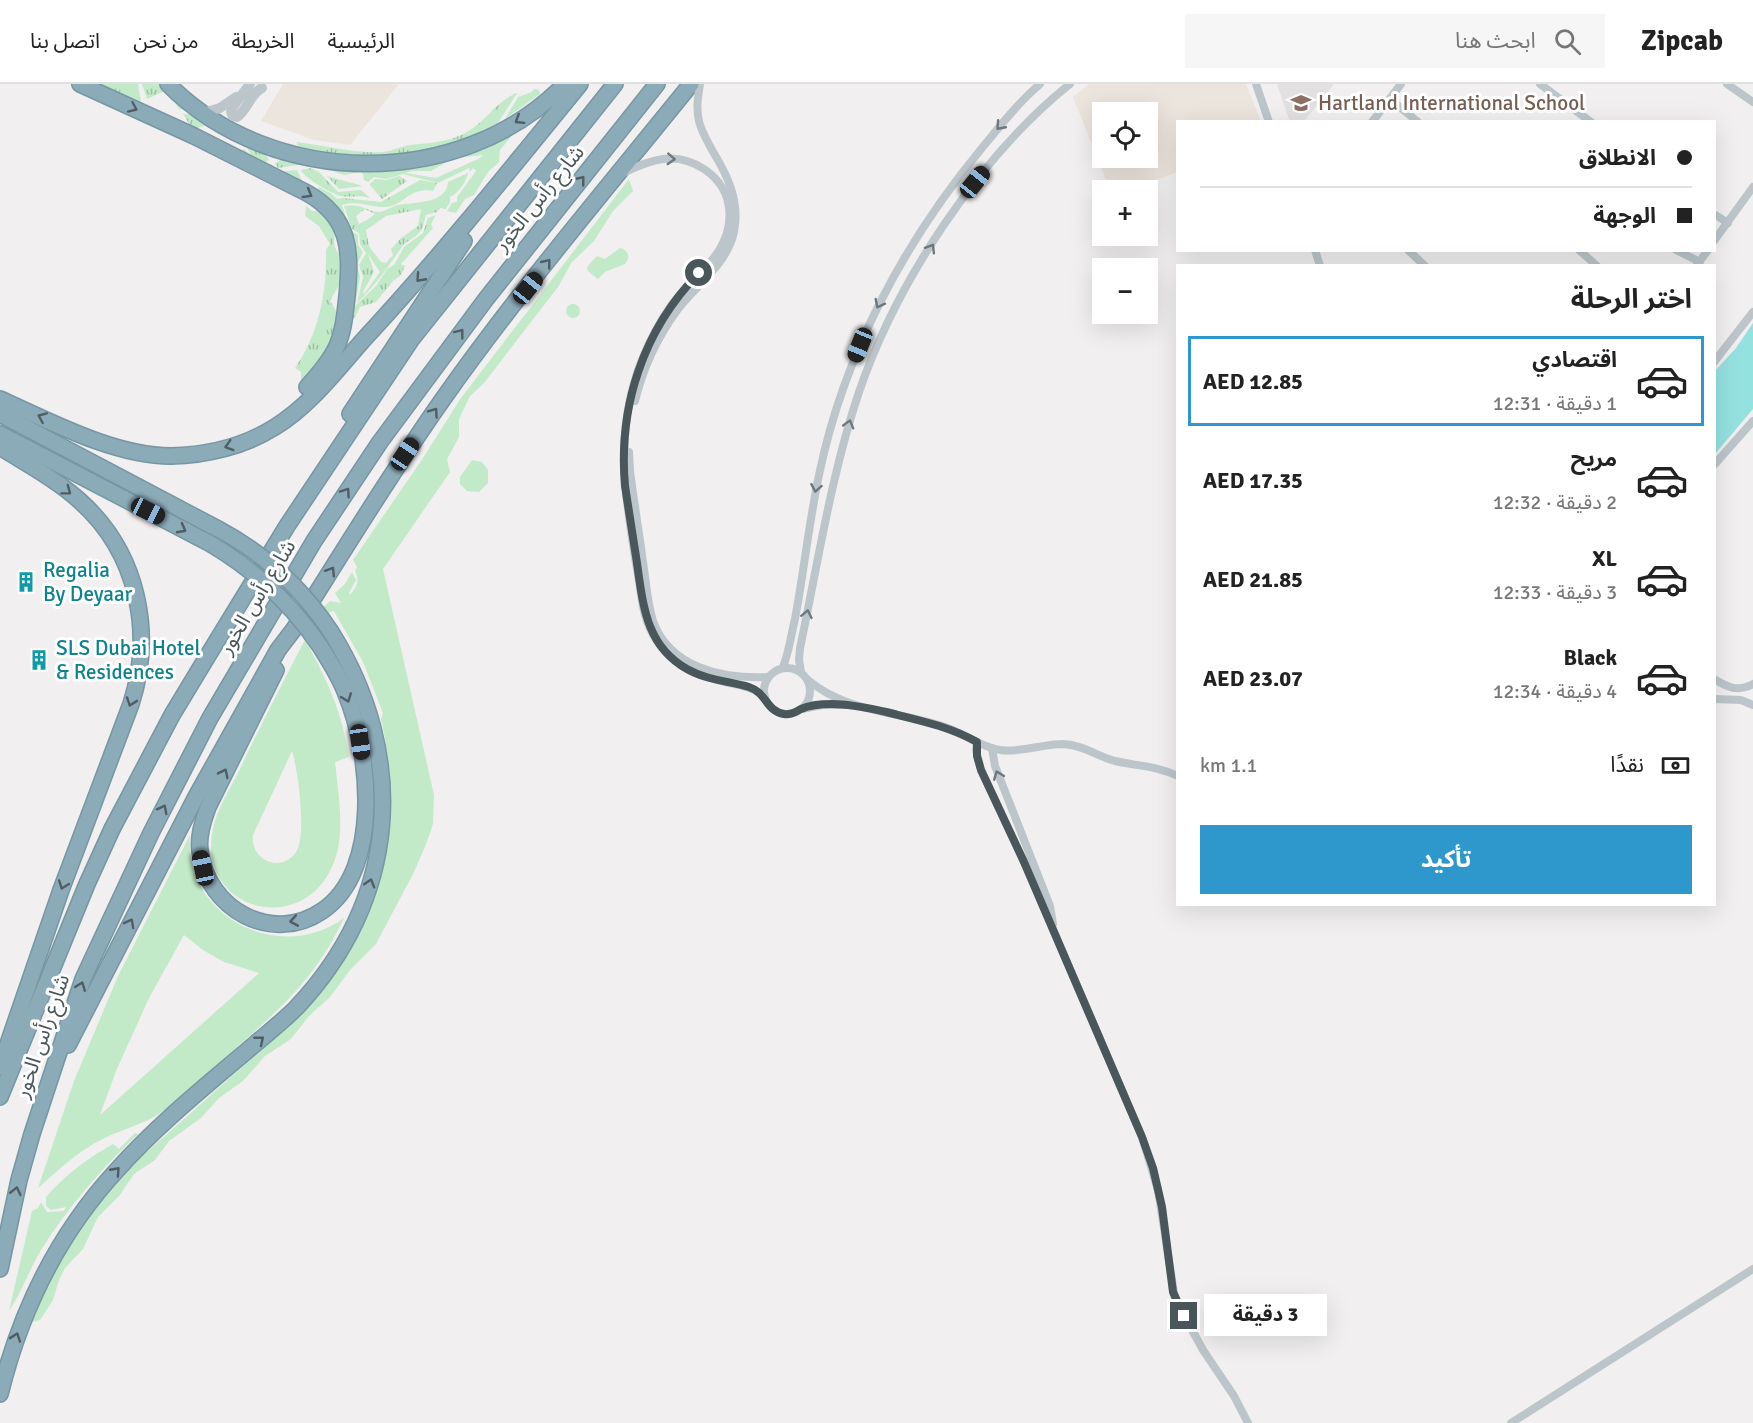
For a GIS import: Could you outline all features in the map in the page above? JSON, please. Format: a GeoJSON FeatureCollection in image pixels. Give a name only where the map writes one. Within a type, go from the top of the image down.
{"type":"FeatureCollection","features":[{"type":"Feature","properties":{"kind":"highway"},"geometry":{"type":"LineString","coordinates":[[80,84],[194,136],[307,192],[329,209],[342,227],[349,252],[349,270],[343,325],[337,345],[304,392],[268,425],[261,435]]}},
{"type":"Feature","properties":{"kind":"highway"},"geometry":{"type":"LineString","coordinates":[[168,84],[203,113],[250,140],[284,152],[339,162],[374,164],[423,158],[466,147],[501,130],[537,108],[565,84]]}},
{"type":"Feature","properties":{"kind":"highway"},"geometry":{"type":"LineString","coordinates":[[0,399],[115,447],[152,454],[171,456],[208,452],[261,435],[286,420],[320,387],[444,251],[580,84]]}},
{"type":"Feature","properties":{"kind":"highway","name":"شارع رأس الخور"},"geometry":{"type":"LineString","coordinates":[[0,1097],[87,884],[139,777],[204,662],[332,457],[411,340],[615,84]]}},
{"type":"Feature","properties":{"kind":"highway","name":"شارع رأس الخور"},"geometry":{"type":"LineString","coordinates":[[0,1269],[19,1180],[83,979],[146,842],[221,698],[314,541],[380,442],[450,346],[657,84]]}},
{"type":"Feature","properties":{"kind":"highway"},"geometry":{"type":"LineString","coordinates":[[47,1088],[116,949],[270,663],[298,624],[387,482],[444,398],[498,326],[691,84]]}},
{"type":"Feature","properties":{"kind":"highway"},"geometry":{"type":"LineString","coordinates":[[332,457],[341,431],[361,395],[453,256],[501,191],[511,169]]}},
{"type":"Feature","properties":{"kind":"highway"},"geometry":{"type":"LineString","coordinates":[[0,414],[218,529],[248,546],[282,573],[311,604],[331,632],[361,687],[373,722],[380,760],[382,799],[380,837],[371,880],[357,917],[328,969],[295,1009],[148,1138],[86,1207],[57,1250],[33,1293],[16,1337],[0,1394]]}},
{"type":"Feature","properties":{"kind":"highway"},"geometry":{"type":"LineString","coordinates":[[0,434],[211,544],[253,572],[272,588],[298,624],[320,646],[346,693],[360,742],[366,795],[361,847],[346,885],[322,911],[290,922],[272,923],[237,912],[222,900],[211,885],[203,868],[199,849],[202,824],[208,807],[298,624]]}},
{"type":"Feature","properties":{"kind":"highway"},"geometry":{"type":"LineString","coordinates":[[0,447],[68,491],[93,514],[120,552],[131,575],[142,627],[142,653],[131,704],[61,890],[0,1067]]}},
{"type":"Feature","properties":{"kind":"highway"},"geometry":{"type":"LineString","coordinates":[[0,458],[24,471],[44,475]]}},
{"type":"Feature","properties":{"kind":"street"},"geometry":{"type":"LineString","coordinates":[[203,113],[226,105],[236,97],[245,84]]}},
{"type":"Feature","properties":{"kind":"street"},"geometry":{"type":"LineString","coordinates":[[250,84],[232,108],[233,116],[241,115],[255,93],[263,86]]}},
{"type":"Feature","properties":{"kind":"street"},"geometry":{"type":"LineString","coordinates":[[700,84],[697,104],[698,120],[704,136],[729,180],[735,207],[735,225],[728,250],[720,264],[678,309],[652,354],[633,411],[629,441],[630,471],[649,606],[664,642],[683,659],[704,669],[746,677],[768,677]]}},
{"type":"Feature","properties":{"kind":"street"},"geometry":{"type":"LineString","coordinates":[[783,668],[801,585],[822,461],[845,386],[869,325],[904,259],[956,181],[994,133],[1040,84]]}},
{"type":"Feature","properties":{"kind":"street"},"geometry":{"type":"LineString","coordinates":[[801,672],[800,648],[833,489],[857,400],[878,345],[914,276],[965,196],[1011,140],[1050,100],[1070,84]]}},
{"type":"Feature","properties":{"kind":"street"},"geometry":{"type":"LineString","coordinates":[[1256,84],[1268,120]]}},
{"type":"Feature","properties":{"kind":"street"},"geometry":{"type":"LineString","coordinates":[[1374,120],[1401,84]]}},
{"type":"Feature","properties":{"kind":"street"},"geometry":{"type":"LineString","coordinates":[[1540,84],[1588,120]]}},
{"type":"Feature","properties":{"kind":"street"},"geometry":{"type":"LineString","coordinates":[[1727,84],[1753,102]]}},
{"type":"Feature","properties":{"kind":"street"},"geometry":{"type":"LineString","coordinates":[[250,140],[245,125],[246,118],[263,86]]}},
{"type":"Feature","properties":{"kind":"street"},"geometry":{"type":"LineString","coordinates":[[1390,99],[1416,120]]}},
{"type":"Feature","properties":{"kind":"street"},"geometry":{"type":"LineString","coordinates":[[617,176],[648,161],[668,158],[682,159],[701,167],[715,178],[725,190],[729,201],[730,220],[722,245],[712,260],[686,286],[669,308],[652,338],[641,363],[627,413],[624,467],[647,623],[655,638],[671,658],[705,677],[753,689],[765,697],[772,708],[780,713],[794,713],[802,709],[833,704],[854,705]]}},
{"type":"Feature","properties":{"kind":"street"},"geometry":{"type":"LineString","coordinates":[[1716,239],[1753,188]]}},
{"type":"Feature","properties":{"kind":"street"},"geometry":{"type":"LineString","coordinates":[[1716,215],[1728,224]]}},
{"type":"Feature","properties":{"kind":"street"},"geometry":{"type":"LineString","coordinates":[[1410,252],[1423,264]]}},
{"type":"Feature","properties":{"kind":"street"},"geometry":{"type":"LineString","coordinates":[[1581,252],[1595,264]]}},
{"type":"Feature","properties":{"kind":"street"},"geometry":{"type":"LineString","coordinates":[[1679,252],[1698,264]]}},
{"type":"Feature","properties":{"kind":"street"},"geometry":{"type":"LineString","coordinates":[[1716,359],[1753,312]]}},
{"type":"Feature","properties":{"kind":"street"},"geometry":{"type":"LineString","coordinates":[[1716,463],[1753,421]]}},
{"type":"Feature","properties":{"kind":"street"},"geometry":{"type":"LineString","coordinates":[[765,697],[764,687],[768,677],[774,671],[793,668],[825,693],[854,705],[939,725],[992,748],[1015,751],[1052,745],[1071,745],[1088,749],[1113,761],[1166,771],[1176,775]]}},
{"type":"Feature","properties":{"kind":"street"},"geometry":{"type":"LineString","coordinates":[[1716,679],[1734,689],[1753,684]]}},
{"type":"Feature","properties":{"kind":"street"},"geometry":{"type":"LineString","coordinates":[[802,709],[809,699],[808,680]]}},
{"type":"Feature","properties":{"kind":"street"},"geometry":{"type":"LineString","coordinates":[[1716,699],[1741,700],[1753,697]]}},
{"type":"Feature","properties":{"kind":"street"},"geometry":{"type":"LineString","coordinates":[[1741,700],[1753,705]]}},
{"type":"Feature","properties":{"kind":"street"},"geometry":{"type":"LineString","coordinates":[[977,742],[978,762],[1028,860]]}},
{"type":"Feature","properties":{"kind":"street"},"geometry":{"type":"LineString","coordinates":[[992,748],[995,766],[1046,916],[1142,1137],[1153,1168],[1165,1224],[1175,1299],[1248,1423]]}},
{"type":"Feature","properties":{"kind":"street"},"geometry":{"type":"LineString","coordinates":[[1511,1423],[1753,1269]]}},
{"type":"Feature","properties":{"kind":"shaded area"},"geometry":{"type":"Polygon","coordinates":[[[283,84],[399,84],[350,145],[314,140],[261,121],[283,84]]]}},
{"type":"Feature","properties":{"kind":"shaded area"},"geometry":{"type":"Polygon","coordinates":[[[1089,84],[1246,84],[1261,120],[1176,120],[1176,172],[1157,180],[1106,180],[1101,168],[1158,168],[1158,102],[1092,102],[1092,145],[1073,97],[1089,84]]]}},
{"type":"Feature","properties":{"kind":"shaded area","name":"Hartland International School"},"geometry":{"type":"Polygon","coordinates":[[[1277,84],[1334,84],[1305,120],[1289,120],[1277,84]]]}},
{"type":"Feature","properties":{"kind":"green space"},"geometry":{"type":"Polygon","coordinates":[[[89,84],[138,84],[141,101],[135,105],[89,84]]]}},
{"type":"Feature","properties":{"kind":"green space"},"geometry":{"type":"Polygon","coordinates":[[[142,84],[163,84],[195,110],[179,109],[167,90],[147,99],[142,84]]]}},
{"type":"Feature","properties":{"kind":"green space"},"geometry":{"type":"Polygon","coordinates":[[[534,89],[539,90],[540,94],[505,119],[518,97],[534,89]]]}},
{"type":"Feature","properties":{"kind":"green space"},"geometry":{"type":"Polygon","coordinates":[[[517,93],[498,123],[481,131],[481,136],[463,143],[393,158],[302,151],[296,142],[351,151],[373,152],[447,140],[474,127],[503,101],[517,93]]]}},
{"type":"Feature","properties":{"kind":"green space"},"geometry":{"type":"Polygon","coordinates":[[[183,114],[198,115],[211,123],[193,130],[183,114]]]}},
{"type":"Feature","properties":{"kind":"green space"},"geometry":{"type":"Polygon","coordinates":[[[519,127],[500,150],[499,162],[488,172],[474,195],[465,199],[456,213],[447,211],[452,203],[457,202],[457,197],[476,171],[473,168],[470,172],[469,168],[438,183],[403,174],[386,179],[374,177],[368,182],[364,180],[360,172],[344,175],[312,164],[376,168],[519,127]],[[483,155],[454,158],[431,171],[405,173],[436,178],[483,155]]]}},
{"type":"Feature","properties":{"kind":"green space"},"geometry":{"type":"Polygon","coordinates":[[[254,145],[264,152],[269,160],[263,165],[237,153],[244,149],[252,157],[247,148],[254,145]]]}},
{"type":"Feature","properties":{"kind":"green space"},"geometry":{"type":"Polygon","coordinates":[[[287,156],[311,163],[278,168],[275,163],[287,156]]]}},
{"type":"Feature","properties":{"kind":"green space"},"geometry":{"type":"Polygon","coordinates":[[[271,164],[277,172],[265,166],[271,164]]]}},
{"type":"Feature","properties":{"kind":"green space"},"geometry":{"type":"Polygon","coordinates":[[[310,168],[319,172],[338,192],[361,190],[370,198],[341,196],[331,192],[301,170],[310,168]]]}},
{"type":"Feature","properties":{"kind":"green space"},"geometry":{"type":"Polygon","coordinates":[[[297,170],[304,185],[277,172],[297,170]]]}},
{"type":"Feature","properties":{"kind":"green space"},"geometry":{"type":"Polygon","coordinates":[[[468,173],[461,187],[450,197],[446,209],[440,208],[437,212],[426,215],[417,235],[403,246],[357,303],[363,277],[359,265],[366,253],[360,244],[359,233],[352,229],[344,206],[356,206],[380,212],[396,206],[429,201],[442,194],[448,182],[468,173]],[[365,209],[356,216],[359,224],[375,214],[365,209]],[[421,209],[386,216],[366,230],[369,246],[381,262],[386,263],[393,255],[391,249],[401,238],[418,226],[421,209]],[[368,254],[374,272],[364,294],[380,272],[368,254]]]}},
{"type":"Feature","properties":{"kind":"green space"},"geometry":{"type":"Polygon","coordinates":[[[327,176],[363,186],[339,189],[327,176]]]}},
{"type":"Feature","properties":{"kind":"green space"},"geometry":{"type":"Polygon","coordinates":[[[399,176],[407,181],[382,199],[370,185],[375,179],[386,180],[399,176]]]}},
{"type":"Feature","properties":{"kind":"green space"},"geometry":{"type":"Polygon","coordinates":[[[629,179],[633,191],[613,211],[594,241],[572,262],[558,287],[484,383],[470,396],[459,419],[459,437],[447,459],[450,472],[383,569],[434,795],[433,824],[413,874],[376,944],[350,970],[330,997],[309,1016],[291,1039],[265,1056],[243,1081],[219,1098],[201,1118],[169,1141],[155,1160],[134,1174],[119,1196],[98,1217],[83,1249],[65,1268],[53,1300],[40,1320],[29,1323],[74,1238],[117,1181],[306,1007],[348,952],[364,922],[377,890],[390,823],[387,754],[381,719],[383,713],[363,662],[334,611],[330,612],[310,646],[335,702],[349,757],[335,762],[340,808],[339,842],[337,853],[324,880],[306,898],[284,907],[261,906],[240,899],[223,883],[213,862],[212,834],[223,802],[321,609],[330,601],[341,603],[335,593],[345,584],[352,572],[356,580],[350,595],[354,589],[357,584],[355,571],[357,567],[353,560],[461,398],[629,179]],[[292,751],[253,835],[256,851],[261,857],[275,863],[290,859],[299,844],[301,818],[292,751]]]}},
{"type":"Feature","properties":{"kind":"green space"},"geometry":{"type":"Polygon","coordinates":[[[420,180],[437,183],[433,191],[418,191],[391,206],[379,207],[358,203],[342,205],[347,221],[335,203],[317,191],[319,187],[337,199],[381,202],[420,180]]]}},
{"type":"Feature","properties":{"kind":"green space"},"geometry":{"type":"Polygon","coordinates":[[[306,206],[312,211],[324,211],[336,232],[334,243],[336,249],[344,258],[339,285],[330,301],[338,314],[329,344],[301,385],[301,372],[295,368],[316,327],[325,281],[326,250],[330,244],[319,226],[305,216],[306,206]]]}},
{"type":"Feature","properties":{"kind":"green space"},"geometry":{"type":"Polygon","coordinates":[[[436,215],[431,224],[433,228],[401,264],[405,266],[401,275],[376,302],[360,307],[355,318],[350,319],[357,260],[352,231],[358,235],[358,245],[363,252],[357,264],[360,277],[355,306],[376,286],[387,269],[394,265],[404,247],[423,233],[428,218],[436,215]]]}},
{"type":"Feature","properties":{"kind":"green space"},"geometry":{"type":"Polygon","coordinates":[[[620,248],[628,254],[625,264],[605,272],[598,279],[588,271],[587,267],[597,256],[605,259],[620,248]]]}},
{"type":"Feature","properties":{"kind":"green space"},"geometry":{"type":"Polygon","coordinates":[[[573,304],[578,306],[580,311],[578,316],[573,318],[568,316],[566,311],[568,306],[573,304]]]}},
{"type":"Feature","properties":{"kind":"green space"},"geometry":{"type":"Polygon","coordinates":[[[472,460],[482,462],[488,470],[488,483],[479,492],[467,491],[460,484],[460,477],[472,460]]]}},
{"type":"Feature","properties":{"kind":"green space"},"geometry":{"type":"Polygon","coordinates":[[[190,835],[192,864],[202,889],[219,910],[240,925],[265,934],[292,936],[319,931],[344,918],[319,962],[289,999],[195,1085],[154,1117],[87,1148],[38,1188],[74,1081],[118,976],[190,835]],[[184,935],[149,998],[116,1071],[100,1115],[259,973],[224,962],[203,950],[184,935]]]}},
{"type":"Feature","properties":{"kind":"green space"},"geometry":{"type":"Polygon","coordinates":[[[135,1133],[138,1134],[86,1189],[51,1234],[9,1311],[32,1211],[38,1208],[41,1202],[47,1212],[64,1211],[66,1207],[51,1210],[46,1206],[46,1197],[61,1181],[86,1161],[113,1144],[119,1149],[135,1133]]]}},
{"type":"Feature","properties":{"kind":"water"},"geometry":{"type":"Polygon","coordinates":[[[1753,323],[1753,409],[1716,453],[1716,370],[1736,348],[1753,323]]]}},
{"type":"Feature","properties":{"kind":"place","name":"Hartland International School"},"geometry":{"type":"Point","coordinates":[1301,103]}},
{"type":"Feature","properties":{"kind":"place","name":"Regalia By Deyaar"},"geometry":{"type":"Point","coordinates":[26,582]}},
{"type":"Feature","properties":{"kind":"place","name":"SLS Dubai Hotel & Residences"},"geometry":{"type":"Point","coordinates":[39,660]}},
{"type":"Feature","properties":{"kind":"route"},"geometry":{"type":"LineString","coordinates":[[699,273],[669,308],[646,350],[635,379],[627,413],[624,449],[625,486],[643,607],[650,630],[666,653],[683,666],[705,677],[757,691],[765,697],[772,708],[780,713],[794,713],[822,705],[854,705],[939,725],[977,742],[976,750],[981,770],[1053,928],[1114,1076],[1142,1137],[1153,1168],[1162,1207],[1173,1292],[1184,1316]]}}]}
